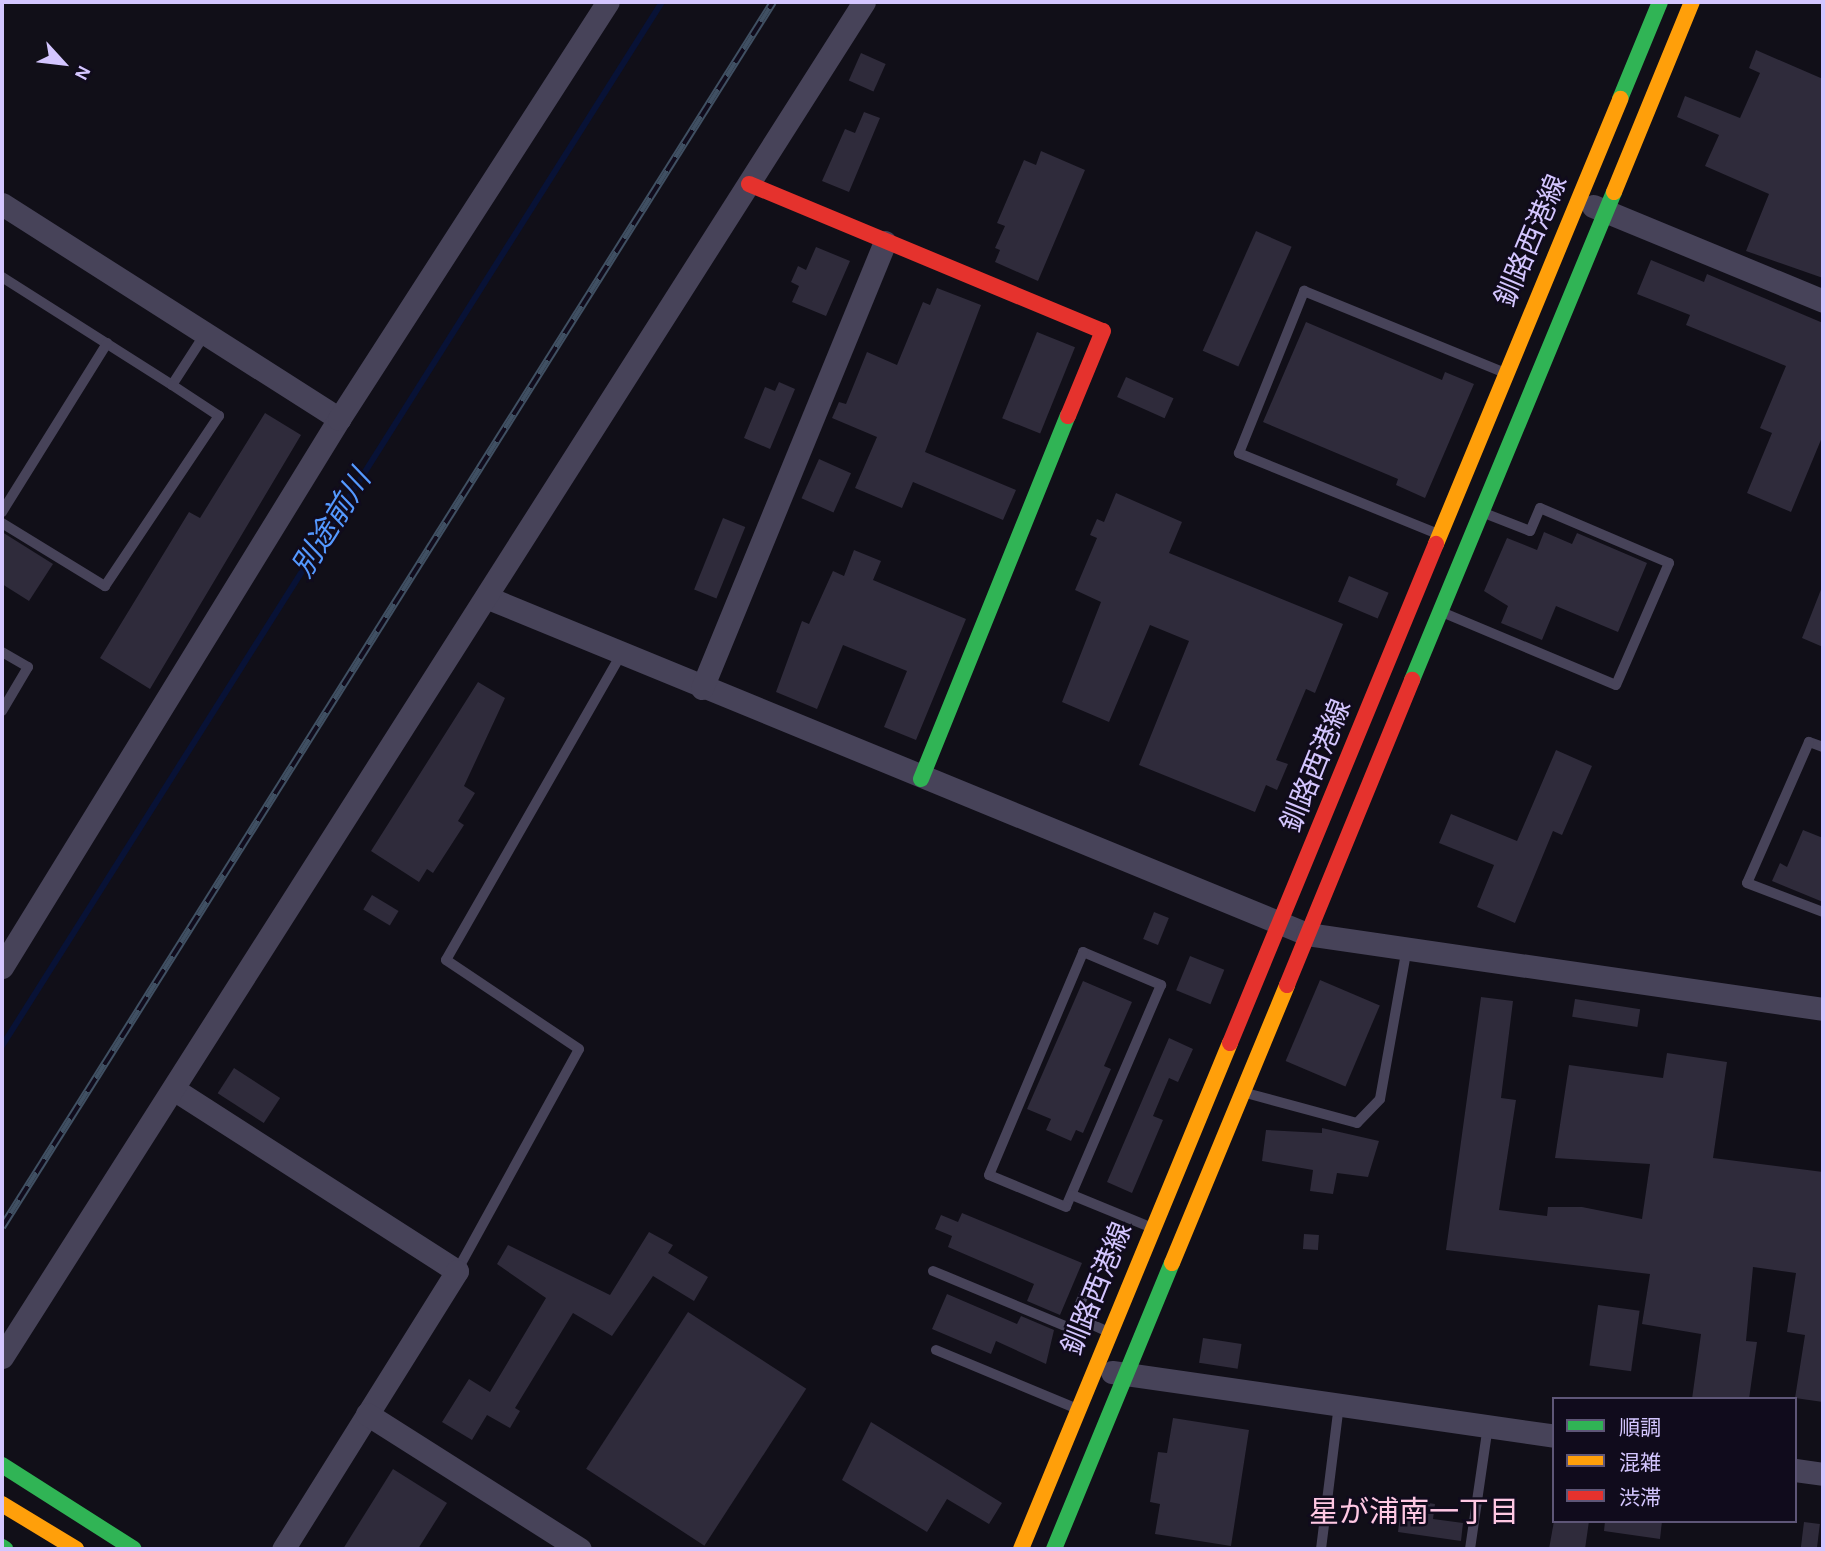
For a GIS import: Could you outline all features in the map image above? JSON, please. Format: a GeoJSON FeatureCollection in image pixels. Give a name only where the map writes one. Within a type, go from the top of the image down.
{"type":"FeatureCollection","features":[{"type":"Feature","properties":{"kind":"main road","name":"釧路西港線"},"geometry":{"type":"LineString","coordinates":[[1021,1549],[1151,1228],[1280,924],[1660,2]]}},
{"type":"Feature","properties":{"kind":"main road","name":"釧路西港線"},"geometry":{"type":"LineString","coordinates":[[1054,1549],[1240,1092],[1692,2]]}},
{"type":"Feature","properties":{"kind":"main road"},"geometry":{"type":"LineString","coordinates":[[749,184],[1103,331],[920,779]]}},
{"type":"Feature","properties":{"kind":"main road"},"geometry":{"type":"LineString","coordinates":[[2,1465],[134,1549]]}},
{"type":"Feature","properties":{"kind":"main road"},"geometry":{"type":"LineString","coordinates":[[2,1504],[76,1549]]}},
{"type":"Feature","properties":{"kind":"street"},"geometry":{"type":"LineString","coordinates":[[2,967],[339,419],[608,2]]}},
{"type":"Feature","properties":{"kind":"street"},"geometry":{"type":"LineString","coordinates":[[2,1357],[175,1090],[863,2]]}},
{"type":"Feature","properties":{"kind":"street"},"geometry":{"type":"LineString","coordinates":[[1578,200],[1823,301]]}},
{"type":"Feature","properties":{"kind":"street"},"geometry":{"type":"LineString","coordinates":[[2,204],[339,419]]}},
{"type":"Feature","properties":{"kind":"street"},"geometry":{"type":"LineString","coordinates":[[702,688],[885,242]]}},
{"type":"Feature","properties":{"kind":"street"},"geometry":{"type":"LineString","coordinates":[[486,597],[920,779],[1307,934],[1823,1009]]}},
{"type":"Feature","properties":{"kind":"street"},"geometry":{"type":"LineString","coordinates":[[175,1090],[457,1270],[283,1549]]}},
{"type":"Feature","properties":{"kind":"street"},"geometry":{"type":"LineString","coordinates":[[1095,1369],[1552,1436]]}},
{"type":"Feature","properties":{"kind":"street"},"geometry":{"type":"LineString","coordinates":[[367,1414],[580,1549]]}},
{"type":"Feature","properties":{"kind":"street"},"geometry":{"type":"LineString","coordinates":[[1797,1470],[1823,1474]]}},
{"type":"Feature","properties":{"kind":"lane"},"geometry":{"type":"LineString","coordinates":[[2,523],[105,586],[219,416],[3,279]]}},
{"type":"Feature","properties":{"kind":"lane"},"geometry":{"type":"LineString","coordinates":[[1439,535],[1239,453],[1304,291],[1534,384]]}},
{"type":"Feature","properties":{"kind":"lane"},"geometry":{"type":"LineString","coordinates":[[172,385],[205,334]]}},
{"type":"Feature","properties":{"kind":"lane"},"geometry":{"type":"LineString","coordinates":[[2,512],[107,343]]}},
{"type":"Feature","properties":{"kind":"lane"},"geometry":{"type":"LineString","coordinates":[[1441,612],[1616,685],[1669,563],[1540,508],[1530,531],[1482,513]]}},
{"type":"Feature","properties":{"kind":"lane"},"geometry":{"type":"LineString","coordinates":[[2,652],[28,667],[2,711]]}},
{"type":"Feature","properties":{"kind":"lane"},"geometry":{"type":"LineString","coordinates":[[457,1270],[579,1049],[446,960],[621,654]]}},
{"type":"Feature","properties":{"kind":"lane"},"geometry":{"type":"LineString","coordinates":[[1823,747],[1809,742],[1747,883],[1823,912]]}},
{"type":"Feature","properties":{"kind":"lane"},"geometry":{"type":"LineString","coordinates":[[1240,1092],[1357,1123],[1380,1099],[1407,948]]}},
{"type":"Feature","properties":{"kind":"lane"},"geometry":{"type":"LineString","coordinates":[[1083,952],[1161,985],[1072,1195],[1066,1208],[989,1175],[1083,952]]}},
{"type":"Feature","properties":{"kind":"lane"},"geometry":{"type":"LineString","coordinates":[[1072,1195],[1180,1240]]}},
{"type":"Feature","properties":{"kind":"lane"},"geometry":{"type":"LineString","coordinates":[[933,1271],[1070,1328],[1089,1282]]}},
{"type":"Feature","properties":{"kind":"lane"},"geometry":{"type":"LineString","coordinates":[[1075,1317],[1138,1345]]}},
{"type":"Feature","properties":{"kind":"lane"},"geometry":{"type":"LineString","coordinates":[[936,1350],[1107,1421]]}},
{"type":"Feature","properties":{"kind":"lane"},"geometry":{"type":"LineString","coordinates":[[1321,1549],[1339,1405]]}},
{"type":"Feature","properties":{"kind":"lane"},"geometry":{"type":"LineString","coordinates":[[1470,1549],[1488,1426]]}},
{"type":"Feature","properties":{"kind":"building"},"geometry":{"type":"Polygon","coordinates":[[[1756,50],[1823,79],[1823,278],[1746,251],[1769,194],[1705,166],[1719,135],[1677,117],[1685,96],[1740,118],[1760,73],[1749,68],[1756,50]]]}},
{"type":"Feature","properties":{"kind":"building"},"geometry":{"type":"Polygon","coordinates":[[[861,53],[886,64],[873,91],[849,80],[861,53]]]}},
{"type":"Feature","properties":{"kind":"building"},"geometry":{"type":"Polygon","coordinates":[[[864,112],[880,118],[849,192],[822,181],[845,129],[855,133],[864,112]]]}},
{"type":"Feature","properties":{"kind":"building"},"geometry":{"type":"Polygon","coordinates":[[[1041,151],[1085,170],[1038,281],[995,262],[1000,250],[995,248],[1005,226],[997,223],[1024,160],[1036,165],[1041,151]]]}},
{"type":"Feature","properties":{"kind":"building"},"geometry":{"type":"Polygon","coordinates":[[[1256,231],[1292,247],[1238,367],[1203,351],[1256,231]]]}},
{"type":"Feature","properties":{"kind":"building"},"geometry":{"type":"Polygon","coordinates":[[[816,247],[850,261],[826,316],[792,302],[799,286],[791,282],[798,266],[806,270],[816,247]]]}},
{"type":"Feature","properties":{"kind":"building"},"geometry":{"type":"Polygon","coordinates":[[[1651,260],[1704,282],[1707,274],[1823,323],[1823,435],[1791,512],[1747,493],[1772,433],[1760,428],[1786,366],[1686,325],[1690,315],[1637,294],[1651,260]]]}},
{"type":"Feature","properties":{"kind":"building"},"geometry":{"type":"Polygon","coordinates":[[[937,288],[981,305],[925,452],[1016,490],[1003,520],[913,482],[902,508],[855,488],[877,437],[832,418],[839,402],[846,404],[867,352],[897,365],[923,302],[930,305],[937,288]]]}},
{"type":"Feature","properties":{"kind":"building"},"geometry":{"type":"Polygon","coordinates":[[[1306,322],[1442,380],[1445,372],[1474,384],[1425,498],[1396,485],[1398,479],[1263,422],[1306,322]]]}},
{"type":"Feature","properties":{"kind":"building"},"geometry":{"type":"Polygon","coordinates":[[[1037,332],[1075,347],[1040,434],[1002,418],[1037,332]]]}},
{"type":"Feature","properties":{"kind":"building"},"geometry":{"type":"Polygon","coordinates":[[[1126,377],[1174,398],[1165,418],[1117,397],[1126,377]]]}},
{"type":"Feature","properties":{"kind":"building"},"geometry":{"type":"Polygon","coordinates":[[[779,382],[795,389],[770,449],[744,438],[765,387],[775,391],[779,382]]]}},
{"type":"Feature","properties":{"kind":"building"},"geometry":{"type":"Polygon","coordinates":[[[265,413],[301,435],[150,689],[100,658],[189,512],[200,518],[265,413]]]}},
{"type":"Feature","properties":{"kind":"building"},"geometry":{"type":"Polygon","coordinates":[[[819,459],[851,473],[833,513],[802,498],[819,459]]]}},
{"type":"Feature","properties":{"kind":"building"},"geometry":{"type":"Polygon","coordinates":[[[1116,493],[1182,522],[1169,553],[1343,624],[1315,693],[1306,689],[1276,760],[1288,764],[1277,790],[1266,785],[1255,812],[1139,765],[1189,641],[1150,625],[1109,722],[1062,702],[1101,602],[1075,590],[1097,538],[1090,535],[1097,519],[1104,522],[1116,493]]]}},
{"type":"Feature","properties":{"kind":"building"},"geometry":{"type":"Polygon","coordinates":[[[723,518],[745,527],[716,598],[694,589],[723,518]]]}},
{"type":"Feature","properties":{"kind":"building"},"geometry":{"type":"Polygon","coordinates":[[[2,532],[53,564],[29,601],[2,584],[2,532]]]}},
{"type":"Feature","properties":{"kind":"building"},"geometry":{"type":"Polygon","coordinates":[[[1544,532],[1572,544],[1577,533],[1647,563],[1618,632],[1556,606],[1542,640],[1501,623],[1508,606],[1484,591],[1507,538],[1537,550],[1544,532]]]}},
{"type":"Feature","properties":{"kind":"building"},"geometry":{"type":"Polygon","coordinates":[[[854,550],[881,561],[873,580],[966,619],[916,740],[884,727],[907,671],[843,645],[817,709],[776,692],[802,621],[809,624],[833,571],[844,576],[854,550]]]}},
{"type":"Feature","properties":{"kind":"building"},"geometry":{"type":"Polygon","coordinates":[[[1349,576],[1389,593],[1378,619],[1338,602],[1349,576]]]}},
{"type":"Feature","properties":{"kind":"building"},"geometry":{"type":"Polygon","coordinates":[[[1823,587],[1823,647],[1802,638],[1823,587]]]}},
{"type":"Feature","properties":{"kind":"building"},"geometry":{"type":"Polygon","coordinates":[[[478,682],[505,698],[464,786],[475,793],[458,821],[464,825],[433,873],[427,869],[419,882],[371,851],[478,682]]]}},
{"type":"Feature","properties":{"kind":"building"},"geometry":{"type":"Polygon","coordinates":[[[1556,750],[1592,766],[1562,835],[1553,831],[1515,923],[1477,907],[1494,865],[1439,843],[1451,814],[1517,841],[1556,750]]]}},
{"type":"Feature","properties":{"kind":"building"},"geometry":{"type":"Polygon","coordinates":[[[1803,830],[1823,838],[1823,902],[1772,881],[1780,863],[1787,867],[1803,830]]]}},
{"type":"Feature","properties":{"kind":"building"},"geometry":{"type":"Polygon","coordinates":[[[372,895],[399,911],[390,926],[363,910],[372,895]]]}},
{"type":"Feature","properties":{"kind":"building"},"geometry":{"type":"Polygon","coordinates":[[[1154,912],[1169,918],[1158,945],[1143,939],[1154,912]]]}},
{"type":"Feature","properties":{"kind":"building"},"geometry":{"type":"Polygon","coordinates":[[[1190,956],[1224,970],[1210,1004],[1176,990],[1190,956]]]}},
{"type":"Feature","properties":{"kind":"building"},"geometry":{"type":"Polygon","coordinates":[[[1320,980],[1380,1005],[1345,1086],[1286,1061],[1320,980]]]}},
{"type":"Feature","properties":{"kind":"building"},"geometry":{"type":"Polygon","coordinates":[[[1083,981],[1132,1002],[1104,1066],[1111,1069],[1083,1133],[1076,1130],[1071,1141],[1046,1130],[1051,1119],[1027,1109],[1083,981]]]}},
{"type":"Feature","properties":{"kind":"building"},"geometry":{"type":"Polygon","coordinates":[[[1481,997],[1513,1001],[1501,1098],[1516,1100],[1499,1210],[1547,1216],[1548,1207],[1582,1207],[1642,1219],[1650,1164],[1555,1158],[1569,1065],[1663,1078],[1667,1053],[1727,1062],[1713,1158],[1823,1172],[1823,1402],[1795,1397],[1805,1335],[1787,1332],[1796,1273],[1753,1267],[1746,1341],[1757,1342],[1749,1397],[1692,1397],[1701,1334],[1642,1324],[1650,1274],[1446,1250],[1481,997]]]}},
{"type":"Feature","properties":{"kind":"building"},"geometry":{"type":"Polygon","coordinates":[[[1575,999],[1640,1009],[1637,1027],[1572,1017],[1575,999]]]}},
{"type":"Feature","properties":{"kind":"building"},"geometry":{"type":"Polygon","coordinates":[[[1169,1038],[1193,1049],[1178,1082],[1169,1078],[1153,1116],[1163,1120],[1132,1193],[1107,1182],[1169,1038]]]}},
{"type":"Feature","properties":{"kind":"building"},"geometry":{"type":"Polygon","coordinates":[[[234,1068],[280,1098],[264,1123],[218,1093],[234,1068]]]}},
{"type":"Feature","properties":{"kind":"building"},"geometry":{"type":"Polygon","coordinates":[[[1322,1128],[1379,1141],[1368,1177],[1337,1173],[1333,1194],[1310,1191],[1313,1170],[1262,1161],[1266,1130],[1322,1133],[1322,1128]]]}},
{"type":"Feature","properties":{"kind":"building"},"geometry":{"type":"Polygon","coordinates":[[[962,1213],[1082,1263],[1060,1315],[1027,1301],[1034,1284],[948,1247],[952,1236],[935,1229],[941,1215],[958,1222],[962,1213]]]}},
{"type":"Feature","properties":{"kind":"building"},"geometry":{"type":"Polygon","coordinates":[[[649,1232],[673,1245],[668,1253],[708,1277],[694,1301],[653,1276],[612,1336],[573,1313],[515,1408],[520,1411],[510,1428],[487,1415],[472,1440],[442,1422],[469,1379],[490,1392],[546,1298],[497,1264],[508,1245],[610,1295],[649,1232]]]}},
{"type":"Feature","properties":{"kind":"building"},"geometry":{"type":"Polygon","coordinates":[[[1304,1234],[1319,1235],[1318,1250],[1303,1249],[1304,1234]]]}},
{"type":"Feature","properties":{"kind":"building"},"geometry":{"type":"Polygon","coordinates":[[[947,1294],[1017,1324],[1021,1316],[1054,1330],[1046,1364],[996,1341],[991,1354],[932,1329],[947,1294]]]}},
{"type":"Feature","properties":{"kind":"building"},"geometry":{"type":"Polygon","coordinates":[[[1598,1305],[1640,1311],[1631,1371],[1590,1365],[1598,1305]]]}},
{"type":"Feature","properties":{"kind":"building"},"geometry":{"type":"Polygon","coordinates":[[[688,1312],[806,1389],[704,1546],[586,1469],[688,1312]]]}},
{"type":"Feature","properties":{"kind":"building"},"geometry":{"type":"Polygon","coordinates":[[[1203,1338],[1242,1344],[1238,1369],[1199,1363],[1203,1338]]]}},
{"type":"Feature","properties":{"kind":"building"},"geometry":{"type":"Polygon","coordinates":[[[1173,1418],[1249,1430],[1231,1546],[1155,1534],[1160,1504],[1150,1502],[1158,1452],[1167,1453],[1173,1418]]]}},
{"type":"Feature","properties":{"kind":"building"},"geometry":{"type":"Polygon","coordinates":[[[871,1422],[1002,1503],[989,1524],[947,1499],[927,1532],[842,1480],[871,1422]]]}},
{"type":"Feature","properties":{"kind":"building"},"geometry":{"type":"Polygon","coordinates":[[[393,1469],[447,1503],[418,1549],[343,1549],[393,1469]]]}},
{"type":"Feature","properties":{"kind":"building"},"geometry":{"type":"Polygon","coordinates":[[[1402,1499],[1435,1504],[1433,1519],[1463,1523],[1461,1541],[1398,1532],[1402,1499]]]}},
{"type":"Feature","properties":{"kind":"building"},"geometry":{"type":"Polygon","coordinates":[[[1804,1522],[1820,1524],[1817,1549],[1801,1549],[1804,1522]]]}},
{"type":"Feature","properties":{"kind":"building"},"geometry":{"type":"Polygon","coordinates":[[[1554,1523],[1589,1523],[1585,1549],[1549,1549],[1554,1523]]]}},
{"type":"Feature","properties":{"kind":"building"},"geometry":{"type":"Polygon","coordinates":[[[1605,1523],[1662,1523],[1660,1539],[1604,1531],[1605,1523]]]}},
{"type":"Feature","properties":{"kind":"waterway","name":"別途前川"},"geometry":{"type":"LineString","coordinates":[[2,1046],[662,2]]}},
{"type":"Feature","properties":{"kind":"railway"},"geometry":{"type":"LineString","coordinates":[[2,1227],[773,2]]}},
{"type":"Feature","properties":{"kind":"traffic: fast"},"geometry":{"type":"LineString","coordinates":[[1620,99],[1660,2]]}},
{"type":"Feature","properties":{"kind":"traffic: fast"},"geometry":{"type":"LineString","coordinates":[[1412,680],[1614,192]]}},
{"type":"Feature","properties":{"kind":"traffic: fast"},"geometry":{"type":"LineString","coordinates":[[921,779],[1068,416]]}},
{"type":"Feature","properties":{"kind":"traffic: fast"},"geometry":{"type":"LineString","coordinates":[[1054,1549],[1172,1263]]}},
{"type":"Feature","properties":{"kind":"traffic: fast"},"geometry":{"type":"LineString","coordinates":[[2,1465],[134,1549]]}},
{"type":"Feature","properties":{"kind":"traffic: slow"},"geometry":{"type":"LineString","coordinates":[[1614,192],[1692,2]]}},
{"type":"Feature","properties":{"kind":"traffic: slow"},"geometry":{"type":"LineString","coordinates":[[1436,544],[1620,99]]}},
{"type":"Feature","properties":{"kind":"traffic: slow"},"geometry":{"type":"LineString","coordinates":[[1172,1263],[1287,985]]}},
{"type":"Feature","properties":{"kind":"traffic: slow"},"geometry":{"type":"LineString","coordinates":[[1021,1549],[1230,1043]]}},
{"type":"Feature","properties":{"kind":"traffic: slow"},"geometry":{"type":"LineString","coordinates":[[2,1504],[76,1549]]}},
{"type":"Feature","properties":{"kind":"traffic: jam"},"geometry":{"type":"LineString","coordinates":[[749,184],[1103,331],[1068,416]]}},
{"type":"Feature","properties":{"kind":"traffic: jam"},"geometry":{"type":"LineString","coordinates":[[1230,1043],[1436,544]]}},
{"type":"Feature","properties":{"kind":"traffic: jam"},"geometry":{"type":"LineString","coordinates":[[1287,985],[1412,680]]}},
{"type":"Feature","properties":{"kind":"district","name":"星が浦南一丁目"},"geometry":{"type":"Point","coordinates":[1414,1513]}}]}
